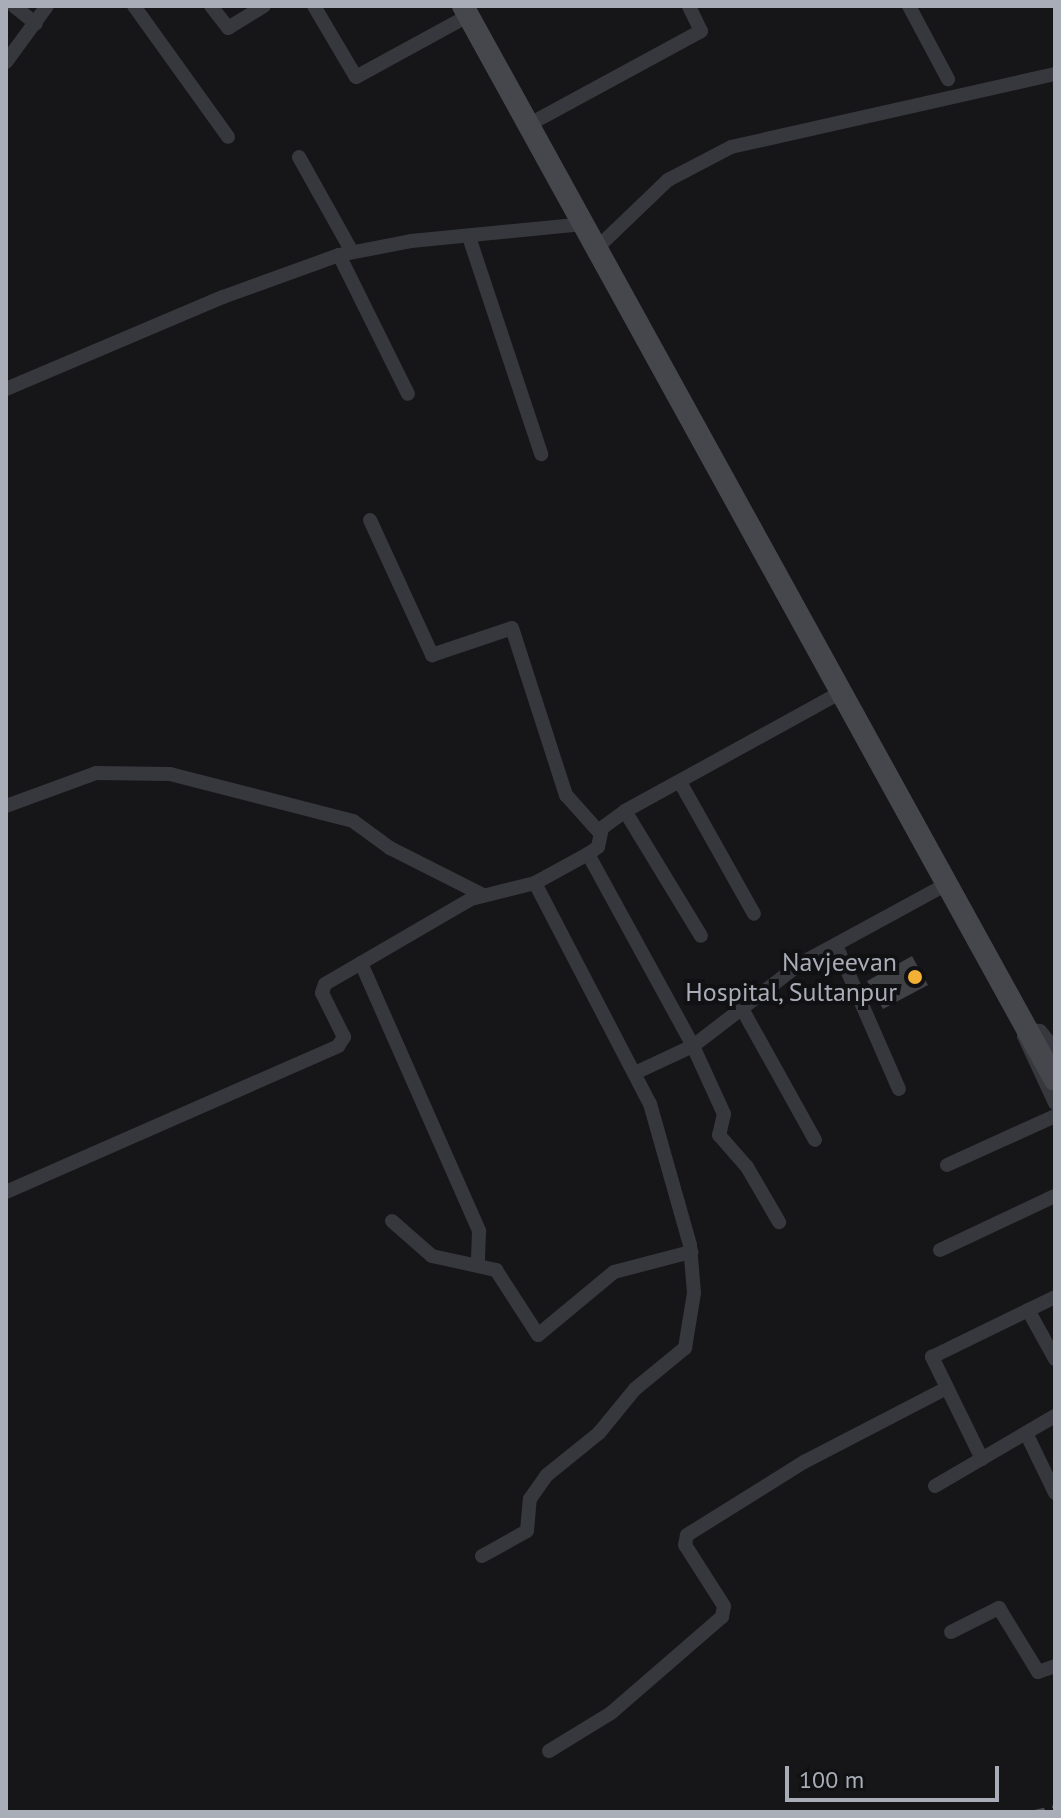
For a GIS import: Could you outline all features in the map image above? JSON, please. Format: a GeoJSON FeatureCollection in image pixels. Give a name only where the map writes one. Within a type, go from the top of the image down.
{"type":"FeatureCollection","features":[{"type":"Feature","properties":{"kind":"street"},"geometry":{"type":"LineString","coordinates":[[14,6],[36,24]]}},
{"type":"Feature","properties":{"kind":"street"},"geometry":{"type":"LineString","coordinates":[[6,62],[47,6]]}},
{"type":"Feature","properties":{"kind":"street"},"geometry":{"type":"LineString","coordinates":[[134,6],[228,137]]}},
{"type":"Feature","properties":{"kind":"street"},"geometry":{"type":"LineString","coordinates":[[211,6],[228,28],[264,6]]}},
{"type":"Feature","properties":{"kind":"street"},"geometry":{"type":"LineString","coordinates":[[314,6],[356,77],[465,11],[840,693],[1040,1042],[1055,1080]]}},
{"type":"Feature","properties":{"kind":"street"},"geometry":{"type":"LineString","coordinates":[[528,125],[701,31],[689,6]]}},
{"type":"Feature","properties":{"kind":"street"},"geometry":{"type":"LineString","coordinates":[[909,6],[948,79]]}},
{"type":"Feature","properties":{"kind":"street"},"geometry":{"type":"LineString","coordinates":[[596,249],[668,180],[731,147],[1055,74]]}},
{"type":"Feature","properties":{"kind":"street"},"geometry":{"type":"LineString","coordinates":[[299,157],[408,394]]}},
{"type":"Feature","properties":{"kind":"street"},"geometry":{"type":"LineString","coordinates":[[6,389],[223,297],[345,254],[583,224]]}},
{"type":"Feature","properties":{"kind":"street"},"geometry":{"type":"LineString","coordinates":[[469,237],[541,454]]}},
{"type":"Feature","properties":{"kind":"street"},"geometry":{"type":"LineString","coordinates":[[370,520],[432,655],[512,628],[566,795],[600,833]]}},
{"type":"Feature","properties":{"kind":"street"},"geometry":{"type":"LineString","coordinates":[[6,1192],[338,1046],[344,1037],[322,988],[481,894],[535,883],[588,854],[598,847],[600,833],[625,811],[840,693]]}},
{"type":"Feature","properties":{"kind":"street"},"geometry":{"type":"LineString","coordinates":[[6,806],[74,777],[119,771],[170,774],[353,821],[390,848],[481,894]]}},
{"type":"Feature","properties":{"kind":"street"},"geometry":{"type":"LineString","coordinates":[[680,782],[754,914]]}},
{"type":"Feature","properties":{"kind":"street"},"geometry":{"type":"LineString","coordinates":[[625,811],[701,936]]}},
{"type":"Feature","properties":{"kind":"street"},"geometry":{"type":"LineString","coordinates":[[588,854],[693,1046],[724,1114],[719,1135],[743,1161],[779,1222]]}},
{"type":"Feature","properties":{"kind":"street"},"geometry":{"type":"LineString","coordinates":[[482,1556],[527,1531],[530,1499],[547,1475],[599,1433],[627,1395],[685,1348],[694,1293],[691,1252],[654,1116],[635,1073],[535,883]]}},
{"type":"Feature","properties":{"kind":"street"},"geometry":{"type":"LineString","coordinates":[[635,1073],[693,1046],[741,1007],[836,945],[947,884]]}},
{"type":"Feature","properties":{"kind":"street"},"geometry":{"type":"LineString","coordinates":[[836,945],[899,1089]]}},
{"type":"Feature","properties":{"kind":"street"},"geometry":{"type":"LineString","coordinates":[[361,963],[479,1231],[478,1263]]}},
{"type":"Feature","properties":{"kind":"street"},"geometry":{"type":"LineString","coordinates":[[741,1007],[815,1140]]}},
{"type":"Feature","properties":{"kind":"street"},"geometry":{"type":"LineString","coordinates":[[1040,1042],[1025,1048],[1055,1103]]}},
{"type":"Feature","properties":{"kind":"street"},"geometry":{"type":"LineString","coordinates":[[947,1165],[1055,1116]]}},
{"type":"Feature","properties":{"kind":"street"},"geometry":{"type":"LineString","coordinates":[[940,1250],[1055,1196]]}},
{"type":"Feature","properties":{"kind":"street"},"geometry":{"type":"LineString","coordinates":[[392,1221],[432,1256],[478,1263],[496,1270],[538,1335],[614,1272],[691,1252]]}},
{"type":"Feature","properties":{"kind":"street"},"geometry":{"type":"LineString","coordinates":[[982,1459],[934,1354],[1055,1297]]}},
{"type":"Feature","properties":{"kind":"street"},"geometry":{"type":"LineString","coordinates":[[1028,1310],[1055,1359]]}},
{"type":"Feature","properties":{"kind":"street"},"geometry":{"type":"LineString","coordinates":[[549,1751],[611,1713],[722,1617],[724,1606],[685,1545],[687,1535],[804,1462],[947,1388]]}},
{"type":"Feature","properties":{"kind":"street"},"geometry":{"type":"LineString","coordinates":[[935,1486],[1055,1416]]}},
{"type":"Feature","properties":{"kind":"street"},"geometry":{"type":"LineString","coordinates":[[1026,1433],[1055,1493]]}},
{"type":"Feature","properties":{"kind":"street"},"geometry":{"type":"LineString","coordinates":[[951,1632],[999,1608],[1038,1672],[1055,1666]]}},
{"type":"Feature","properties":{"kind":"building"},"geometry":{"type":"Polygon","coordinates":[[[912,956],[928,985],[883,1009],[867,981],[912,956]]]}},
{"type":"Feature","properties":{"kind":"railway"},"geometry":{"type":"LineString","coordinates":[[1035,1812],[1055,1807]]}},
{"type":"Feature","properties":{"kind":"place","name":"Navjeevan Hospital, Sultanpur"},"geometry":{"type":"Point","coordinates":[915,977]}}]}
